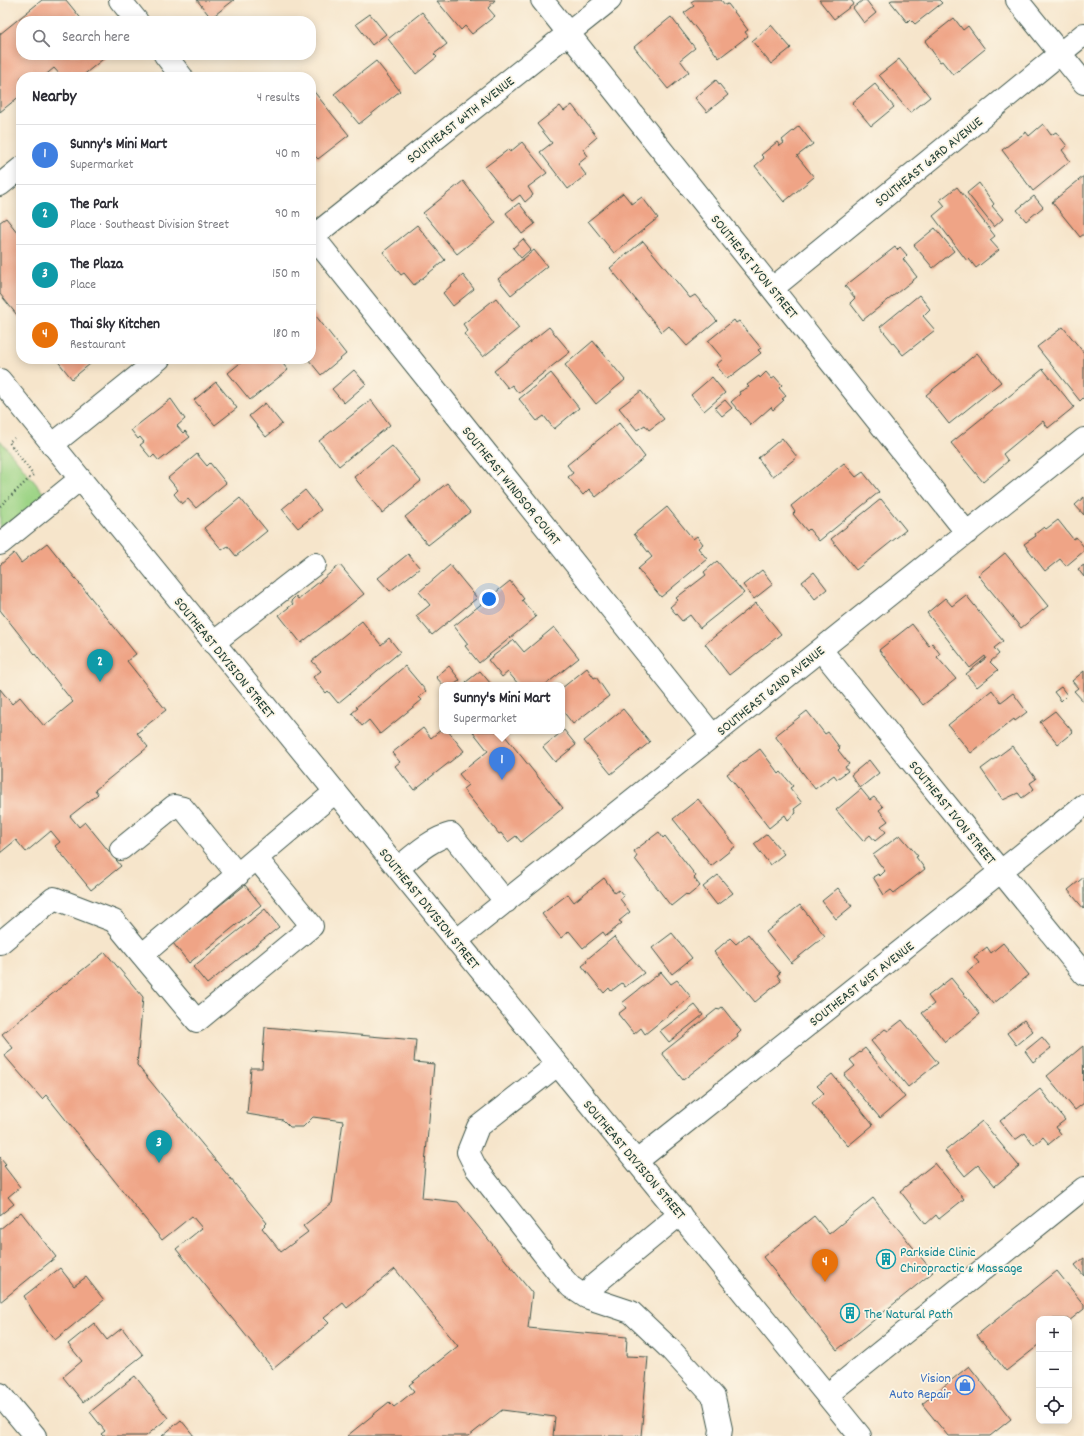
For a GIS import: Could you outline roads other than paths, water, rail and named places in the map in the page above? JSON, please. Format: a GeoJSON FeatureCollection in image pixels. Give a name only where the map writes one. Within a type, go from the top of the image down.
{"type":"FeatureCollection","features":[{"type":"Feature","properties":{"kind":"street"},"geometry":{"type":"LineString","coordinates":[[120,0],[133,16]]}},
{"type":"Feature","properties":{"kind":"street","name":"SOUTHEAST IVON STREET"},"geometry":{"type":"LineString","coordinates":[[542,0],[967,533]]}},
{"type":"Feature","properties":{"kind":"street","name":"SOUTHEAST 64TH AVENUE"},"geometry":{"type":"LineString","coordinates":[[316,233],[610,0]]}},
{"type":"Feature","properties":{"kind":"street"},"geometry":{"type":"LineString","coordinates":[[1017,0],[1084,83]]}},
{"type":"Feature","properties":{"kind":"street","name":"SOUTHEAST 63RD AVENUE"},"geometry":{"type":"LineString","coordinates":[[773,288],[1084,34]]}},
{"type":"Feature","properties":{"kind":"street"},"geometry":{"type":"LineString","coordinates":[[168,60],[178,72]]}},
{"type":"Feature","properties":{"kind":"street"},"geometry":{"type":"LineString","coordinates":[[0,185],[16,172]]}},
{"type":"Feature","properties":{"kind":"street","name":"SOUTHEAST WINDSOR COURT"},"geometry":{"type":"LineString","coordinates":[[316,241],[713,736]]}},
{"type":"Feature","properties":{"kind":"street"},"geometry":{"type":"LineString","coordinates":[[52,445],[153,364]]}},
{"type":"Feature","properties":{"kind":"street","name":"SOUTHEAST DIVISION STREET"},"geometry":{"type":"LineString","coordinates":[[0,380],[398,868],[557,1066],[637,1161],[860,1436]]}},
{"type":"Feature","properties":{"kind":"street","name":"SOUTHEAST 62ND AVENUE"},"geometry":{"type":"LineString","coordinates":[[456,940],[506,902],[1084,439]]}},
{"type":"Feature","properties":{"kind":"street"},"geometry":{"type":"LineString","coordinates":[[0,544],[80,479]]}},
{"type":"Feature","properties":{"kind":"street"},"geometry":{"type":"LineString","coordinates":[[213,643],[315,564]]}},
{"type":"Feature","properties":{"kind":"street","name":"SOUTHEAST IVON STREET"},"geometry":{"type":"LineString","coordinates":[[821,650],[1084,974]]}},
{"type":"Feature","properties":{"kind":"street"},"geometry":{"type":"LineString","coordinates":[[142,955],[335,792]]}},
{"type":"Feature","properties":{"kind":"street","name":"SOUTHEAST 61ST AVENUE"},"geometry":{"type":"LineString","coordinates":[[637,1161],[1084,805]]}},
{"type":"Feature","properties":{"kind":"street"},"geometry":{"type":"LineString","coordinates":[[121,849],[174,806],[183,808],[238,875]]}},
{"type":"Feature","properties":{"kind":"street"},"geometry":{"type":"LineString","coordinates":[[398,868],[424,847],[441,836],[451,834],[506,902]]}},
{"type":"Feature","properties":{"kind":"street"},"geometry":{"type":"LineString","coordinates":[[0,943],[54,898],[114,921],[197,1021],[312,926],[257,859]]}},
{"type":"Feature","properties":{"kind":"street"},"geometry":{"type":"LineString","coordinates":[[557,1066],[478,1127],[468,1152],[476,1168],[561,1276],[586,1297],[631,1312],[671,1350],[714,1397],[721,1430],[720,1436]]}},
{"type":"Feature","properties":{"kind":"street"},"geometry":{"type":"LineString","coordinates":[[827,1395],[1084,1188]]}},
{"type":"Feature","properties":{"kind":"street"},"geometry":{"type":"LineString","coordinates":[[586,1297],[594,1284],[680,1214]]}},
{"type":"Feature","properties":{"kind":"street"},"geometry":{"type":"LineString","coordinates":[[0,1394],[35,1436]]}},
{"type":"Feature","properties":{"kind":"place","name":"The Park"},"geometry":{"type":"Point","coordinates":[100,682]}},
{"type":"Feature","properties":{"kind":"place","name":"Sunny's Mini Mart"},"geometry":{"type":"Point","coordinates":[502,780]}},
{"type":"Feature","properties":{"kind":"place","name":"The Plaza"},"geometry":{"type":"Point","coordinates":[159,1163]}},
{"type":"Feature","properties":{"kind":"place","name":"Parkside Clinic Chiropractic & Massage"},"geometry":{"type":"Point","coordinates":[886,1259]}},
{"type":"Feature","properties":{"kind":"place","name":"Thai Sky Kitchen"},"geometry":{"type":"Point","coordinates":[825,1282]}},
{"type":"Feature","properties":{"kind":"place","name":"The Natural Path"},"geometry":{"type":"Point","coordinates":[850,1313]}},
{"type":"Feature","properties":{"kind":"place","name":"Vision Auto Repair"},"geometry":{"type":"Point","coordinates":[965,1385]}}]}
